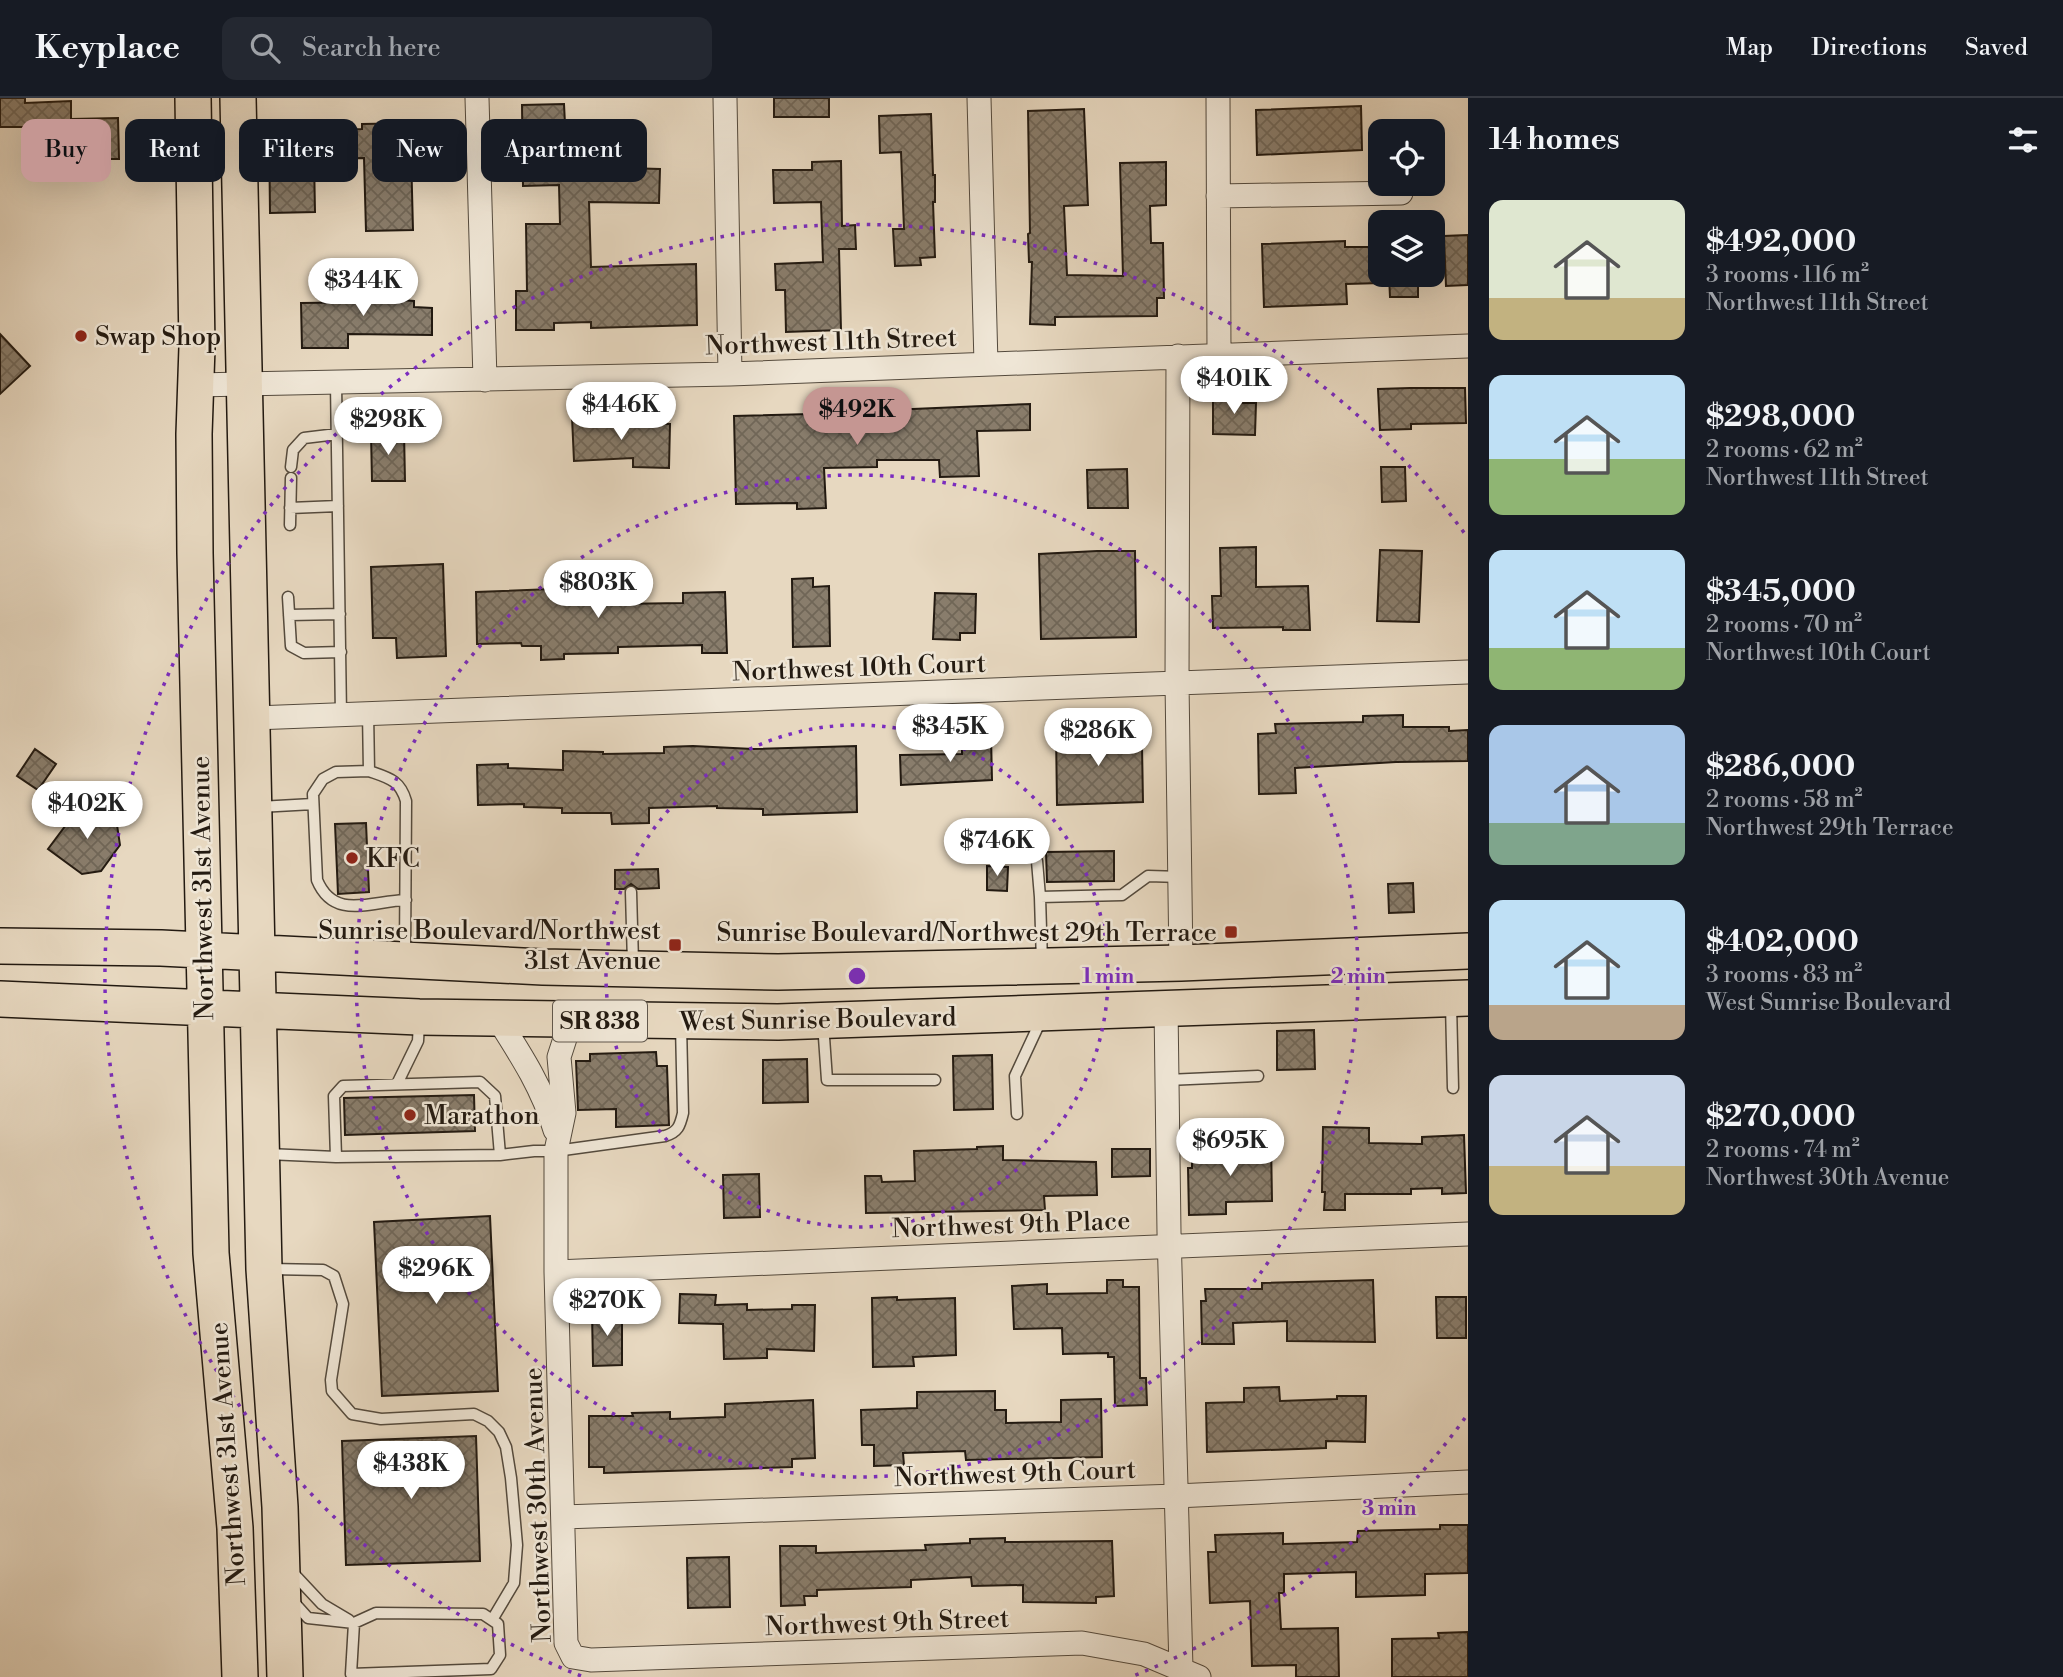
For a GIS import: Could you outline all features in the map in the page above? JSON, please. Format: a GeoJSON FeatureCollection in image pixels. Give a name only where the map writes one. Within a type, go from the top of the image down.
{"type":"FeatureCollection","features":[{"type":"Feature","properties":{"kind":"main road","name":"Northwest 31st Avenue"},"geometry":{"type":"LineString","coordinates":[[193,98],[197,347],[195,540],[211,1253],[235,1528],[240,1677]]}},
{"type":"Feature","properties":{"kind":"main road","name":"Northwest 31st Avenue"},"geometry":{"type":"LineString","coordinates":[[238,98],[264,1269],[280,1507],[285,1677]]}},
{"type":"Feature","properties":{"kind":"main road","name":"West Sunrise Boulevard"},"geometry":{"type":"LineString","coordinates":[[0,946],[779,972],[1181,963],[1468,951]]}},
{"type":"Feature","properties":{"kind":"main road"},"geometry":{"type":"LineString","coordinates":[[1166,1007],[1173,994],[1188,980],[1230,961]]}},
{"type":"Feature","properties":{"kind":"main road"},"geometry":{"type":"LineString","coordinates":[[1100,1010],[1157,989],[1177,975],[1181,963]]}},
{"type":"Feature","properties":{"kind":"main road","name":"West Sunrise Boulevard"},"geometry":{"type":"LineString","coordinates":[[0,999],[419,1017],[681,1022],[822,1021],[1459,998]]}},
{"type":"Feature","properties":{"kind":"main road"},"geometry":{"type":"LineString","coordinates":[[235,1528],[249,1557],[265,1576],[282,1576]]}},
{"type":"Feature","properties":{"kind":"street"},"geometry":{"type":"LineString","coordinates":[[477,98],[485,380]]}},
{"type":"Feature","properties":{"kind":"street"},"geometry":{"type":"LineString","coordinates":[[725,98],[730,374]]}},
{"type":"Feature","properties":{"kind":"street"},"geometry":{"type":"LineString","coordinates":[[979,98],[986,364]]}},
{"type":"Feature","properties":{"kind":"street"},"geometry":{"type":"LineString","coordinates":[[1218,98],[1219,354]]}},
{"type":"Feature","properties":{"kind":"street"},"geometry":{"type":"LineString","coordinates":[[1218,196],[1368,194]]}},
{"type":"Feature","properties":{"kind":"street","name":"Northwest 11th Street"},"geometry":{"type":"LineString","coordinates":[[196,385],[730,374],[1468,346]]}},
{"type":"Feature","properties":{"kind":"street"},"geometry":{"type":"LineString","coordinates":[[1178,356],[1177,682],[1181,963]]}},
{"type":"Feature","properties":{"kind":"street","name":"Northwest 10th Court"},"geometry":{"type":"LineString","coordinates":[[252,718],[1468,672]]}},
{"type":"Feature","properties":{"kind":"street"},"geometry":{"type":"LineString","coordinates":[[1166,1007],[1175,1496],[1190,1673]]}},
{"type":"Feature","properties":{"kind":"street","name":"Northwest 30th Avenue"},"geometry":{"type":"LineString","coordinates":[[498,1019],[527,1063],[547,1102],[557,1145]]}},
{"type":"Feature","properties":{"kind":"street","name":"Northwest 30th Avenue"},"geometry":{"type":"LineString","coordinates":[[571,1020],[559,1058],[564,1113],[557,1145],[556,1272],[566,1643],[573,1657]]}},
{"type":"Feature","properties":{"kind":"street","name":"Northwest 9th Place"},"geometry":{"type":"LineString","coordinates":[[556,1272],[1468,1234]]}},
{"type":"Feature","properties":{"kind":"street","name":"Northwest 9th Court"},"geometry":{"type":"LineString","coordinates":[[563,1517],[1175,1496],[1468,1482]]}},
{"type":"Feature","properties":{"kind":"street","name":"Northwest 9th Street"},"geometry":{"type":"LineString","coordinates":[[573,1657],[591,1660],[1083,1643],[1144,1654],[1190,1673]]}},
{"type":"Feature","properties":{"kind":"lane"},"geometry":{"type":"LineString","coordinates":[[336,383],[341,715]]}},
{"type":"Feature","properties":{"kind":"lane"},"geometry":{"type":"LineString","coordinates":[[290,524],[293,450],[304,438],[337,434]]}},
{"type":"Feature","properties":{"kind":"lane"},"geometry":{"type":"LineString","coordinates":[[290,508],[338,506]]}},
{"type":"Feature","properties":{"kind":"lane"},"geometry":{"type":"LineString","coordinates":[[288,597],[292,646],[304,653],[341,652]]}},
{"type":"Feature","properties":{"kind":"lane"},"geometry":{"type":"LineString","coordinates":[[289,615],[340,614]]}},
{"type":"Feature","properties":{"kind":"lane"},"geometry":{"type":"LineString","coordinates":[[368,712],[369,771]]}},
{"type":"Feature","properties":{"kind":"lane"},"geometry":{"type":"LineString","coordinates":[[405,900],[342,906],[330,901],[317,880],[313,794],[323,779],[336,772],[369,771],[391,778],[403,789],[407,801],[405,960]]}},
{"type":"Feature","properties":{"kind":"lane"},"geometry":{"type":"LineString","coordinates":[[253,808],[313,804]]}},
{"type":"Feature","properties":{"kind":"lane"},"geometry":{"type":"LineString","coordinates":[[1037,861],[1042,967]]}},
{"type":"Feature","properties":{"kind":"lane"},"geometry":{"type":"LineString","coordinates":[[1040,897],[1122,895],[1148,876],[1181,877]]}},
{"type":"Feature","properties":{"kind":"lane"},"geometry":{"type":"LineString","coordinates":[[631,892],[634,969]]}},
{"type":"Feature","properties":{"kind":"lane"},"geometry":{"type":"LineString","coordinates":[[1453,1088],[1459,998]]}},
{"type":"Feature","properties":{"kind":"lane"},"geometry":{"type":"LineString","coordinates":[[1017,1114],[1015,1076],[1044,1012]]}},
{"type":"Feature","properties":{"kind":"lane"},"geometry":{"type":"LineString","coordinates":[[397,1084],[418,1041],[419,1017]]}},
{"type":"Feature","properties":{"kind":"lane"},"geometry":{"type":"LineString","coordinates":[[822,1021],[827,1080],[935,1080]]}},
{"type":"Feature","properties":{"kind":"lane"},"geometry":{"type":"LineString","coordinates":[[261,1154],[336,1157],[500,1155],[557,1145],[675,1133],[683,1113],[681,1022]]}},
{"type":"Feature","properties":{"kind":"lane"},"geometry":{"type":"LineString","coordinates":[[1167,1080],[1258,1076]]}},
{"type":"Feature","properties":{"kind":"lane"},"geometry":{"type":"LineString","coordinates":[[336,1157],[334,1096],[343,1086],[480,1082],[495,1096],[500,1155]]}},
{"type":"Feature","properties":{"kind":"lane"},"geometry":{"type":"LineString","coordinates":[[264,1269],[313,1269],[323,1270],[334,1276],[343,1304],[331,1380],[332,1391],[352,1414],[381,1419],[474,1414],[488,1421],[499,1432],[506,1447],[511,1478],[517,1545],[514,1584],[492,1620]]}},
{"type":"Feature","properties":{"kind":"lane"},"geometry":{"type":"LineString","coordinates":[[282,1576],[308,1618],[355,1623],[376,1613],[483,1614],[498,1624],[500,1655],[491,1669],[351,1674],[355,1623]]}},
{"type":"Feature","properties":{"kind":"lane"},"geometry":{"type":"LineString","coordinates":[[282,1576],[355,1623]]}},
{"type":"Feature","properties":{"kind":"building"},"geometry":{"type":"Polygon","coordinates":[[[0,98],[25,98],[25,103],[71,101],[71,119],[21,119],[21,127],[0,127],[0,98]]]}},
{"type":"Feature","properties":{"kind":"building"},"geometry":{"type":"Polygon","coordinates":[[[774,98],[829,98],[829,117],[774,117],[774,98]]]}},
{"type":"Feature","properties":{"kind":"building"},"geometry":{"type":"Polygon","coordinates":[[[564,104],[565,119],[522,119],[522,105],[564,104]]]}},
{"type":"Feature","properties":{"kind":"building"},"geometry":{"type":"Polygon","coordinates":[[[1361,106],[1362,150],[1257,155],[1256,110],[1361,106]]]}},
{"type":"Feature","properties":{"kind":"building"},"geometry":{"type":"Polygon","coordinates":[[[1084,109],[1088,205],[1064,206],[1067,275],[1123,276],[1120,163],[1166,162],[1166,205],[1150,206],[1151,243],[1163,243],[1164,298],[1157,298],[1157,316],[1055,317],[1055,325],[1030,324],[1032,262],[1029,262],[1028,234],[1028,111],[1084,109]]]}},
{"type":"Feature","properties":{"kind":"building"},"geometry":{"type":"Polygon","coordinates":[[[931,114],[935,175],[935,257],[920,258],[921,265],[895,266],[893,229],[904,229],[901,152],[880,153],[879,116],[931,114]]]}},
{"type":"Feature","properties":{"kind":"building"},"geometry":{"type":"Polygon","coordinates":[[[118,118],[119,159],[111,159],[111,119],[71,119],[118,118]]]}},
{"type":"Feature","properties":{"kind":"building"},"geometry":{"type":"Polygon","coordinates":[[[362,124],[372,124],[372,182],[412,182],[413,230],[366,231],[364,158],[358,158],[358,129],[362,129],[362,124]]]}},
{"type":"Feature","properties":{"kind":"building"},"geometry":{"type":"Polygon","coordinates":[[[841,161],[842,226],[855,225],[856,249],[839,249],[841,330],[786,332],[785,290],[776,290],[775,264],[823,262],[821,202],[774,203],[773,170],[812,170],[812,162],[841,161]]]}},
{"type":"Feature","properties":{"kind":"building"},"geometry":{"type":"Polygon","coordinates":[[[647,169],[660,169],[659,203],[589,202],[591,267],[696,264],[697,325],[591,328],[591,322],[554,323],[554,330],[516,330],[516,291],[527,291],[526,224],[560,224],[559,185],[523,186],[523,182],[647,182],[647,169]]]}},
{"type":"Feature","properties":{"kind":"building"},"geometry":{"type":"Polygon","coordinates":[[[270,182],[314,182],[315,212],[270,213],[270,182]]]}},
{"type":"Feature","properties":{"kind":"building"},"geometry":{"type":"Polygon","coordinates":[[[1468,235],[1468,285],[1446,286],[1445,236],[1468,235]]]}},
{"type":"Feature","properties":{"kind":"building"},"geometry":{"type":"Polygon","coordinates":[[[1345,241],[1345,247],[1368,247],[1368,283],[1346,284],[1347,304],[1264,307],[1262,244],[1345,241]]]}},
{"type":"Feature","properties":{"kind":"building"},"geometry":{"type":"Polygon","coordinates":[[[373,281],[401,282],[401,300],[414,301],[414,307],[432,308],[432,335],[348,334],[348,348],[302,348],[301,303],[373,302],[373,281]]]}},
{"type":"Feature","properties":{"kind":"building"},"geometry":{"type":"Polygon","coordinates":[[[1390,287],[1418,287],[1418,297],[1390,297],[1390,287]]]}},
{"type":"Feature","properties":{"kind":"building"},"geometry":{"type":"Polygon","coordinates":[[[0,334],[30,366],[0,394],[0,334]]]}},
{"type":"Feature","properties":{"kind":"building"},"geometry":{"type":"Polygon","coordinates":[[[1465,388],[1466,423],[1411,424],[1411,429],[1380,430],[1378,389],[1465,388]]]}},
{"type":"Feature","properties":{"kind":"building"},"geometry":{"type":"Polygon","coordinates":[[[1213,396],[1244,397],[1243,403],[1256,403],[1255,435],[1213,434],[1213,396]]]}},
{"type":"Feature","properties":{"kind":"building"},"geometry":{"type":"Polygon","coordinates":[[[1030,404],[1030,430],[977,431],[979,476],[940,477],[939,460],[877,460],[877,467],[824,468],[826,508],[797,509],[797,503],[736,504],[734,416],[890,412],[1030,404]]]}},
{"type":"Feature","properties":{"kind":"building"},"geometry":{"type":"Polygon","coordinates":[[[606,415],[606,424],[670,424],[669,468],[633,467],[633,458],[574,461],[572,417],[606,415]]]}},
{"type":"Feature","properties":{"kind":"building"},"geometry":{"type":"Polygon","coordinates":[[[404,432],[405,481],[372,481],[371,433],[404,432]]]}},
{"type":"Feature","properties":{"kind":"building"},"geometry":{"type":"Polygon","coordinates":[[[1381,467],[1405,467],[1406,501],[1382,502],[1381,467]]]}},
{"type":"Feature","properties":{"kind":"building"},"geometry":{"type":"Polygon","coordinates":[[[1127,469],[1128,508],[1088,508],[1087,470],[1127,469]]]}},
{"type":"Feature","properties":{"kind":"building"},"geometry":{"type":"Polygon","coordinates":[[[1256,547],[1256,587],[1308,586],[1310,630],[1283,630],[1283,627],[1213,628],[1212,596],[1221,596],[1220,548],[1256,547]]]}},
{"type":"Feature","properties":{"kind":"building"},"geometry":{"type":"Polygon","coordinates":[[[1380,550],[1422,551],[1419,622],[1377,621],[1380,550]]]}},
{"type":"Feature","properties":{"kind":"building"},"geometry":{"type":"Polygon","coordinates":[[[1135,551],[1136,637],[1041,639],[1039,554],[1135,551]]]}},
{"type":"Feature","properties":{"kind":"building"},"geometry":{"type":"Polygon","coordinates":[[[443,564],[446,656],[397,658],[396,638],[373,638],[371,567],[443,564]]]}},
{"type":"Feature","properties":{"kind":"building"},"geometry":{"type":"Polygon","coordinates":[[[616,578],[617,604],[683,603],[683,593],[725,592],[727,653],[702,653],[702,645],[618,647],[618,653],[564,654],[564,659],[541,660],[541,646],[522,646],[521,643],[477,644],[476,592],[578,588],[578,579],[616,578]]]}},
{"type":"Feature","properties":{"kind":"building"},"geometry":{"type":"Polygon","coordinates":[[[813,578],[813,587],[829,586],[830,646],[793,647],[792,579],[813,578]]]}},
{"type":"Feature","properties":{"kind":"building"},"geometry":{"type":"Polygon","coordinates":[[[935,593],[976,594],[975,633],[960,633],[960,640],[933,639],[935,593]]]}},
{"type":"Feature","properties":{"kind":"building"},"geometry":{"type":"Polygon","coordinates":[[[1403,715],[1403,727],[1449,727],[1449,731],[1468,730],[1468,761],[1295,768],[1296,793],[1259,794],[1258,734],[1276,733],[1275,724],[1363,722],[1363,716],[1403,715]]]}},
{"type":"Feature","properties":{"kind":"building"},"geometry":{"type":"Polygon","coordinates":[[[1129,730],[1129,746],[1142,746],[1143,802],[1057,805],[1056,732],[1129,730]]]}},
{"type":"Feature","properties":{"kind":"building"},"geometry":{"type":"Polygon","coordinates":[[[962,736],[991,736],[992,780],[901,785],[900,755],[962,754],[962,736]]]}},
{"type":"Feature","properties":{"kind":"building"},"geometry":{"type":"Polygon","coordinates":[[[856,746],[857,812],[763,815],[763,809],[717,806],[649,808],[649,823],[612,824],[611,813],[562,813],[562,808],[524,807],[524,804],[478,805],[477,765],[508,764],[508,768],[563,770],[563,751],[603,754],[664,753],[664,747],[753,749],[856,746]]]}},
{"type":"Feature","properties":{"kind":"building"},"geometry":{"type":"Polygon","coordinates":[[[35,749],[56,764],[38,790],[17,776],[35,749]]]}},
{"type":"Feature","properties":{"kind":"building"},"geometry":{"type":"Polygon","coordinates":[[[84,801],[117,825],[120,845],[101,871],[82,874],[48,849],[84,801]]]}},
{"type":"Feature","properties":{"kind":"building","name":"KFC"},"geometry":{"type":"Polygon","coordinates":[[[366,823],[369,892],[338,894],[335,824],[366,823]]]}},
{"type":"Feature","properties":{"kind":"building"},"geometry":{"type":"Polygon","coordinates":[[[1114,851],[1114,881],[1047,882],[1046,852],[1114,851]]]}},
{"type":"Feature","properties":{"kind":"building"},"geometry":{"type":"Polygon","coordinates":[[[987,866],[1008,867],[1007,891],[987,890],[987,866]]]}},
{"type":"Feature","properties":{"kind":"building"},"geometry":{"type":"Polygon","coordinates":[[[658,869],[659,888],[638,889],[631,884],[624,889],[615,889],[615,870],[658,869]]]}},
{"type":"Feature","properties":{"kind":"building"},"geometry":{"type":"Polygon","coordinates":[[[1413,883],[1414,912],[1389,913],[1388,884],[1413,883]]]}},
{"type":"Feature","properties":{"kind":"building"},"geometry":{"type":"Polygon","coordinates":[[[1314,1030],[1315,1069],[1277,1070],[1277,1031],[1314,1030]]]}},
{"type":"Feature","properties":{"kind":"building"},"geometry":{"type":"Polygon","coordinates":[[[656,1052],[657,1066],[667,1066],[669,1125],[616,1127],[616,1109],[578,1110],[576,1061],[590,1061],[590,1054],[656,1052]]]}},
{"type":"Feature","properties":{"kind":"building"},"geometry":{"type":"Polygon","coordinates":[[[992,1055],[993,1109],[954,1110],[953,1056],[992,1055]]]}},
{"type":"Feature","properties":{"kind":"building"},"geometry":{"type":"Polygon","coordinates":[[[807,1059],[808,1102],[763,1103],[763,1060],[807,1059]]]}},
{"type":"Feature","properties":{"kind":"building","name":"Marathon"},"geometry":{"type":"Polygon","coordinates":[[[474,1095],[475,1131],[345,1135],[344,1098],[474,1095]]]}},
{"type":"Feature","properties":{"kind":"building"},"geometry":{"type":"Polygon","coordinates":[[[1323,1127],[1369,1128],[1369,1143],[1422,1144],[1422,1137],[1464,1135],[1466,1193],[1442,1194],[1442,1188],[1411,1189],[1411,1194],[1345,1194],[1345,1210],[1324,1210],[1323,1127]]]}},
{"type":"Feature","properties":{"kind":"building"},"geometry":{"type":"Polygon","coordinates":[[[1271,1141],[1272,1201],[1226,1202],[1226,1214],[1189,1215],[1188,1168],[1192,1168],[1192,1155],[1232,1153],[1232,1142],[1271,1141]]]}},
{"type":"Feature","properties":{"kind":"building"},"geometry":{"type":"Polygon","coordinates":[[[1003,1146],[1003,1160],[1096,1162],[1097,1195],[1044,1196],[1045,1210],[866,1213],[865,1176],[881,1176],[882,1182],[915,1181],[914,1151],[1003,1146]]]}},
{"type":"Feature","properties":{"kind":"building"},"geometry":{"type":"Polygon","coordinates":[[[1112,1149],[1150,1149],[1150,1176],[1112,1177],[1112,1149]]]}},
{"type":"Feature","properties":{"kind":"building"},"geometry":{"type":"Polygon","coordinates":[[[759,1174],[760,1217],[724,1218],[723,1175],[759,1174]]]}},
{"type":"Feature","properties":{"kind":"building"},"geometry":{"type":"Polygon","coordinates":[[[490,1216],[498,1391],[382,1396],[374,1222],[490,1216]]]}},
{"type":"Feature","properties":{"kind":"building"},"geometry":{"type":"Polygon","coordinates":[[[1107,1280],[1123,1280],[1123,1287],[1139,1287],[1140,1378],[1146,1378],[1147,1405],[1115,1406],[1114,1357],[1108,1357],[1108,1353],[1063,1354],[1062,1328],[1014,1329],[1012,1286],[1047,1284],[1047,1294],[1107,1293],[1107,1280]]]}},
{"type":"Feature","properties":{"kind":"building"},"geometry":{"type":"Polygon","coordinates":[[[1373,1280],[1375,1342],[1287,1341],[1287,1321],[1233,1323],[1234,1344],[1202,1344],[1201,1301],[1206,1301],[1205,1289],[1262,1289],[1262,1283],[1373,1280]]]}},
{"type":"Feature","properties":{"kind":"building"},"geometry":{"type":"Polygon","coordinates":[[[680,1294],[716,1295],[715,1305],[747,1304],[747,1310],[792,1309],[792,1305],[815,1305],[814,1351],[767,1349],[767,1358],[724,1359],[723,1324],[679,1323],[680,1294]]]}},
{"type":"Feature","properties":{"kind":"building"},"geometry":{"type":"Polygon","coordinates":[[[897,1297],[897,1300],[955,1298],[956,1355],[913,1357],[914,1366],[873,1367],[872,1298],[897,1297]]]}},
{"type":"Feature","properties":{"kind":"building"},"geometry":{"type":"Polygon","coordinates":[[[1436,1297],[1466,1297],[1466,1338],[1437,1338],[1436,1297]]]}},
{"type":"Feature","properties":{"kind":"building"},"geometry":{"type":"Polygon","coordinates":[[[622,1311],[622,1365],[593,1366],[592,1312],[622,1311]]]}},
{"type":"Feature","properties":{"kind":"building"},"geometry":{"type":"Polygon","coordinates":[[[1279,1387],[1280,1401],[1366,1396],[1365,1442],[1326,1441],[1326,1448],[1207,1452],[1206,1403],[1244,1402],[1244,1388],[1279,1387]]]}},
{"type":"Feature","properties":{"kind":"building"},"geometry":{"type":"Polygon","coordinates":[[[995,1391],[995,1410],[1006,1410],[1006,1423],[1061,1422],[1061,1400],[1101,1399],[1102,1457],[966,1460],[965,1451],[903,1453],[904,1465],[874,1466],[874,1445],[862,1445],[861,1410],[917,1408],[917,1392],[995,1391]]]}},
{"type":"Feature","properties":{"kind":"building"},"geometry":{"type":"Polygon","coordinates":[[[813,1400],[815,1458],[792,1459],[792,1467],[604,1473],[604,1467],[589,1467],[589,1416],[633,1416],[632,1413],[670,1412],[670,1419],[725,1417],[725,1404],[813,1400]]]}},
{"type":"Feature","properties":{"kind":"building"},"geometry":{"type":"Polygon","coordinates":[[[476,1436],[480,1561],[346,1565],[342,1441],[476,1436]]]}},
{"type":"Feature","properties":{"kind":"building"},"geometry":{"type":"Polygon","coordinates":[[[1440,1525],[1468,1525],[1468,1573],[1425,1574],[1425,1595],[1356,1597],[1356,1572],[1284,1574],[1284,1593],[1279,1593],[1281,1629],[1338,1628],[1339,1677],[1296,1677],[1296,1665],[1252,1666],[1250,1601],[1210,1603],[1208,1552],[1216,1552],[1215,1535],[1283,1533],[1283,1544],[1357,1542],[1358,1531],[1440,1529],[1440,1525]]]}},
{"type":"Feature","properties":{"kind":"building"},"geometry":{"type":"Polygon","coordinates":[[[1005,1538],[1005,1542],[1112,1541],[1114,1596],[1096,1597],[1096,1603],[1023,1602],[1023,1585],[972,1586],[971,1577],[911,1580],[911,1587],[817,1590],[817,1596],[804,1596],[805,1605],[781,1606],[780,1546],[816,1546],[816,1553],[926,1550],[925,1545],[1005,1538]]]}},
{"type":"Feature","properties":{"kind":"building"},"geometry":{"type":"Polygon","coordinates":[[[729,1557],[730,1607],[688,1608],[687,1558],[729,1557]]]}},
{"type":"Feature","properties":{"kind":"building"},"geometry":{"type":"Polygon","coordinates":[[[1468,1632],[1468,1677],[1392,1677],[1392,1639],[1439,1638],[1438,1633],[1468,1632]]]}},
{"type":"Feature","properties":{"kind":"place","name":"Swap Shop"},"geometry":{"type":"Point","coordinates":[81,336]}},
{"type":"Feature","properties":{"kind":"place","name":"KFC"},"geometry":{"type":"Point","coordinates":[352,858]}},
{"type":"Feature","properties":{"kind":"place","name":"Sunrise Boulevard/Northwest 29th Terrace"},"geometry":{"type":"Point","coordinates":[1231,932]}},
{"type":"Feature","properties":{"kind":"place","name":"Sunrise Boulevard/Northwest 31st Avenue"},"geometry":{"type":"Point","coordinates":[675,945]}},
{"type":"Feature","properties":{"kind":"place","name":"Marathon"},"geometry":{"type":"Point","coordinates":[410,1115]}}]}
